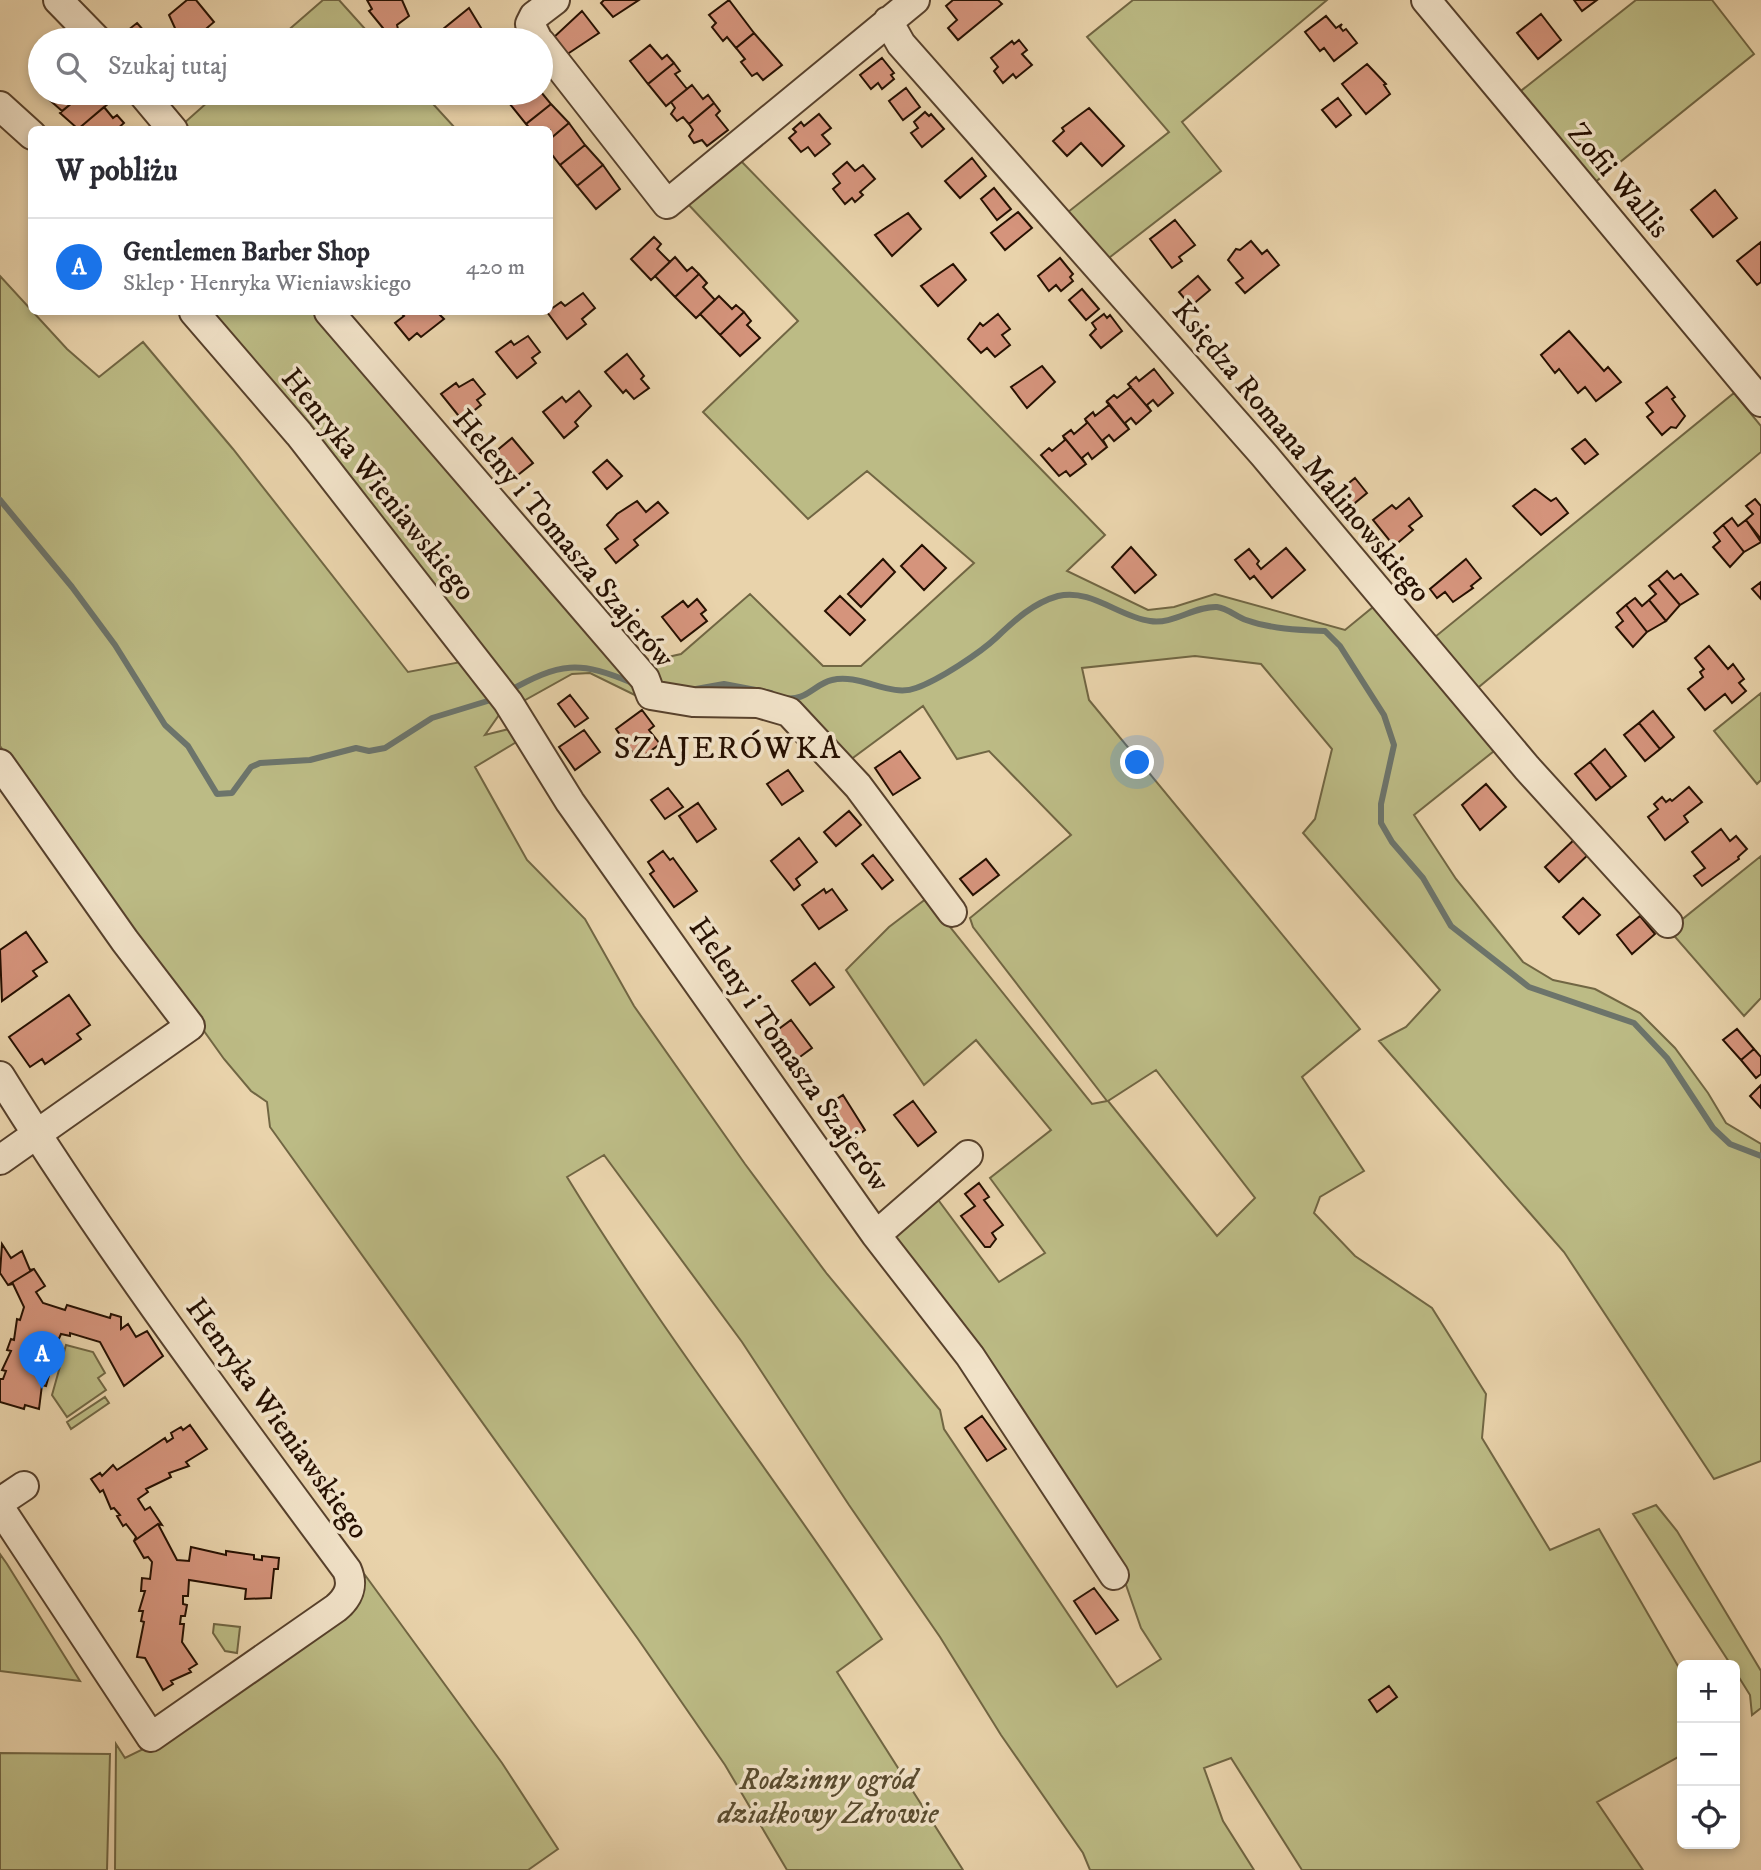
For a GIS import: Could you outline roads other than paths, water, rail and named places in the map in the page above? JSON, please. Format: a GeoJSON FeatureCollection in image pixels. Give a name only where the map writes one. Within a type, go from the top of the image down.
{"type":"FeatureCollection","features":[{"type":"Feature","properties":{"kind":"street"},"geometry":{"type":"LineString","coordinates":[[58,0],[85,28]]}},
{"type":"Feature","properties":{"kind":"street"},"geometry":{"type":"LineString","coordinates":[[532,28],[530,24],[534,16],[555,0]]}},
{"type":"Feature","properties":{"kind":"street"},"geometry":{"type":"LineString","coordinates":[[553,59],[667,204],[915,0]]}},
{"type":"Feature","properties":{"kind":"street","name":"Zofii Wallis"},"geometry":{"type":"LineString","coordinates":[[1426,0],[1761,402]]}},
{"type":"Feature","properties":{"kind":"street","name":"Księdza Romana Malinowskiego"},"geometry":{"type":"LineString","coordinates":[[888,21],[901,44],[1256,445],[1527,768],[1668,923]]}},
{"type":"Feature","properties":{"kind":"street"},"geometry":{"type":"LineString","coordinates":[[152,105],[170,126]]}},
{"type":"Feature","properties":{"kind":"street"},"geometry":{"type":"LineString","coordinates":[[0,106],[28,131]]}},
{"type":"Feature","properties":{"kind":"street","name":"Henryka Wieniawskiego"},"geometry":{"type":"LineString","coordinates":[[197,315],[325,466],[508,702]]}},
{"type":"Feature","properties":{"kind":"street","name":"Heleny i Tomasza Szajerów"},"geometry":{"type":"LineString","coordinates":[[332,315],[645,679],[651,695],[693,702],[758,703],[789,712],[858,786],[953,912]]}},
{"type":"Feature","properties":{"kind":"street","name":"Heleny i Tomasza Szajerów"},"geometry":{"type":"LineString","coordinates":[[508,702],[570,802],[876,1235],[970,1356],[1114,1575]]}},
{"type":"Feature","properties":{"kind":"street"},"geometry":{"type":"LineString","coordinates":[[0,764],[190,1026],[0,1160]]}},
{"type":"Feature","properties":{"kind":"street","name":"Henryka Wieniawskiego"},"geometry":{"type":"LineString","coordinates":[[0,1076],[37,1135],[198,1368],[347,1570],[351,1586],[343,1602],[151,1737],[0,1508]]}},
{"type":"Feature","properties":{"kind":"street","name":"Heleny i Tomasza Szajerów"},"geometry":{"type":"LineString","coordinates":[[876,1235],[968,1155]]}},
{"type":"Feature","properties":{"kind":"street"},"geometry":{"type":"LineString","coordinates":[[0,1502],[24,1486]]}},
{"type":"Feature","properties":{"kind":"waterway"},"geometry":{"type":"LineString","coordinates":[[0,500],[72,587],[115,645],[165,725],[188,746],[217,794],[232,793],[251,767],[260,763],[310,760],[356,748],[369,751],[385,748],[432,718],[494,699]]}},
{"type":"Feature","properties":{"kind":"waterway"},"geometry":{"type":"LineString","coordinates":[[784,698],[792,699],[826,682],[843,679],[896,690],[916,688],[959,666],[1025,613],[1058,596],[1082,596],[1150,621],[1159,622],[1200,609],[1217,607],[1265,625],[1325,631],[1340,646],[1384,715],[1394,745],[1381,804],[1381,823],[1392,842],[1423,878],[1451,926],[1529,987],[1634,1023],[1667,1058],[1713,1128],[1730,1144],[1761,1156]]}},
{"type":"Feature","properties":{"kind":"waterway"},"geometry":{"type":"LineString","coordinates":[[507,692],[542,675],[570,668],[599,671],[635,684]]}},
{"type":"Feature","properties":{"kind":"waterway"},"geometry":{"type":"LineString","coordinates":[[696,689],[724,684],[771,693]]}},
{"type":"Feature","properties":{"kind":"place","name":"Gentlemen Barber Shop"},"geometry":{"type":"Point","coordinates":[42,1389]}},
{"type":"Feature","properties":{"kind":"district","name":"SZAJERÓWKA"},"geometry":{"type":"Point","coordinates":[728,747]}},
{"type":"Feature","properties":{"kind":"park label","name":"Rodzinny ogród działkowy Zdrowie"},"geometry":{"type":"Point","coordinates":[828,1796]}}]}
